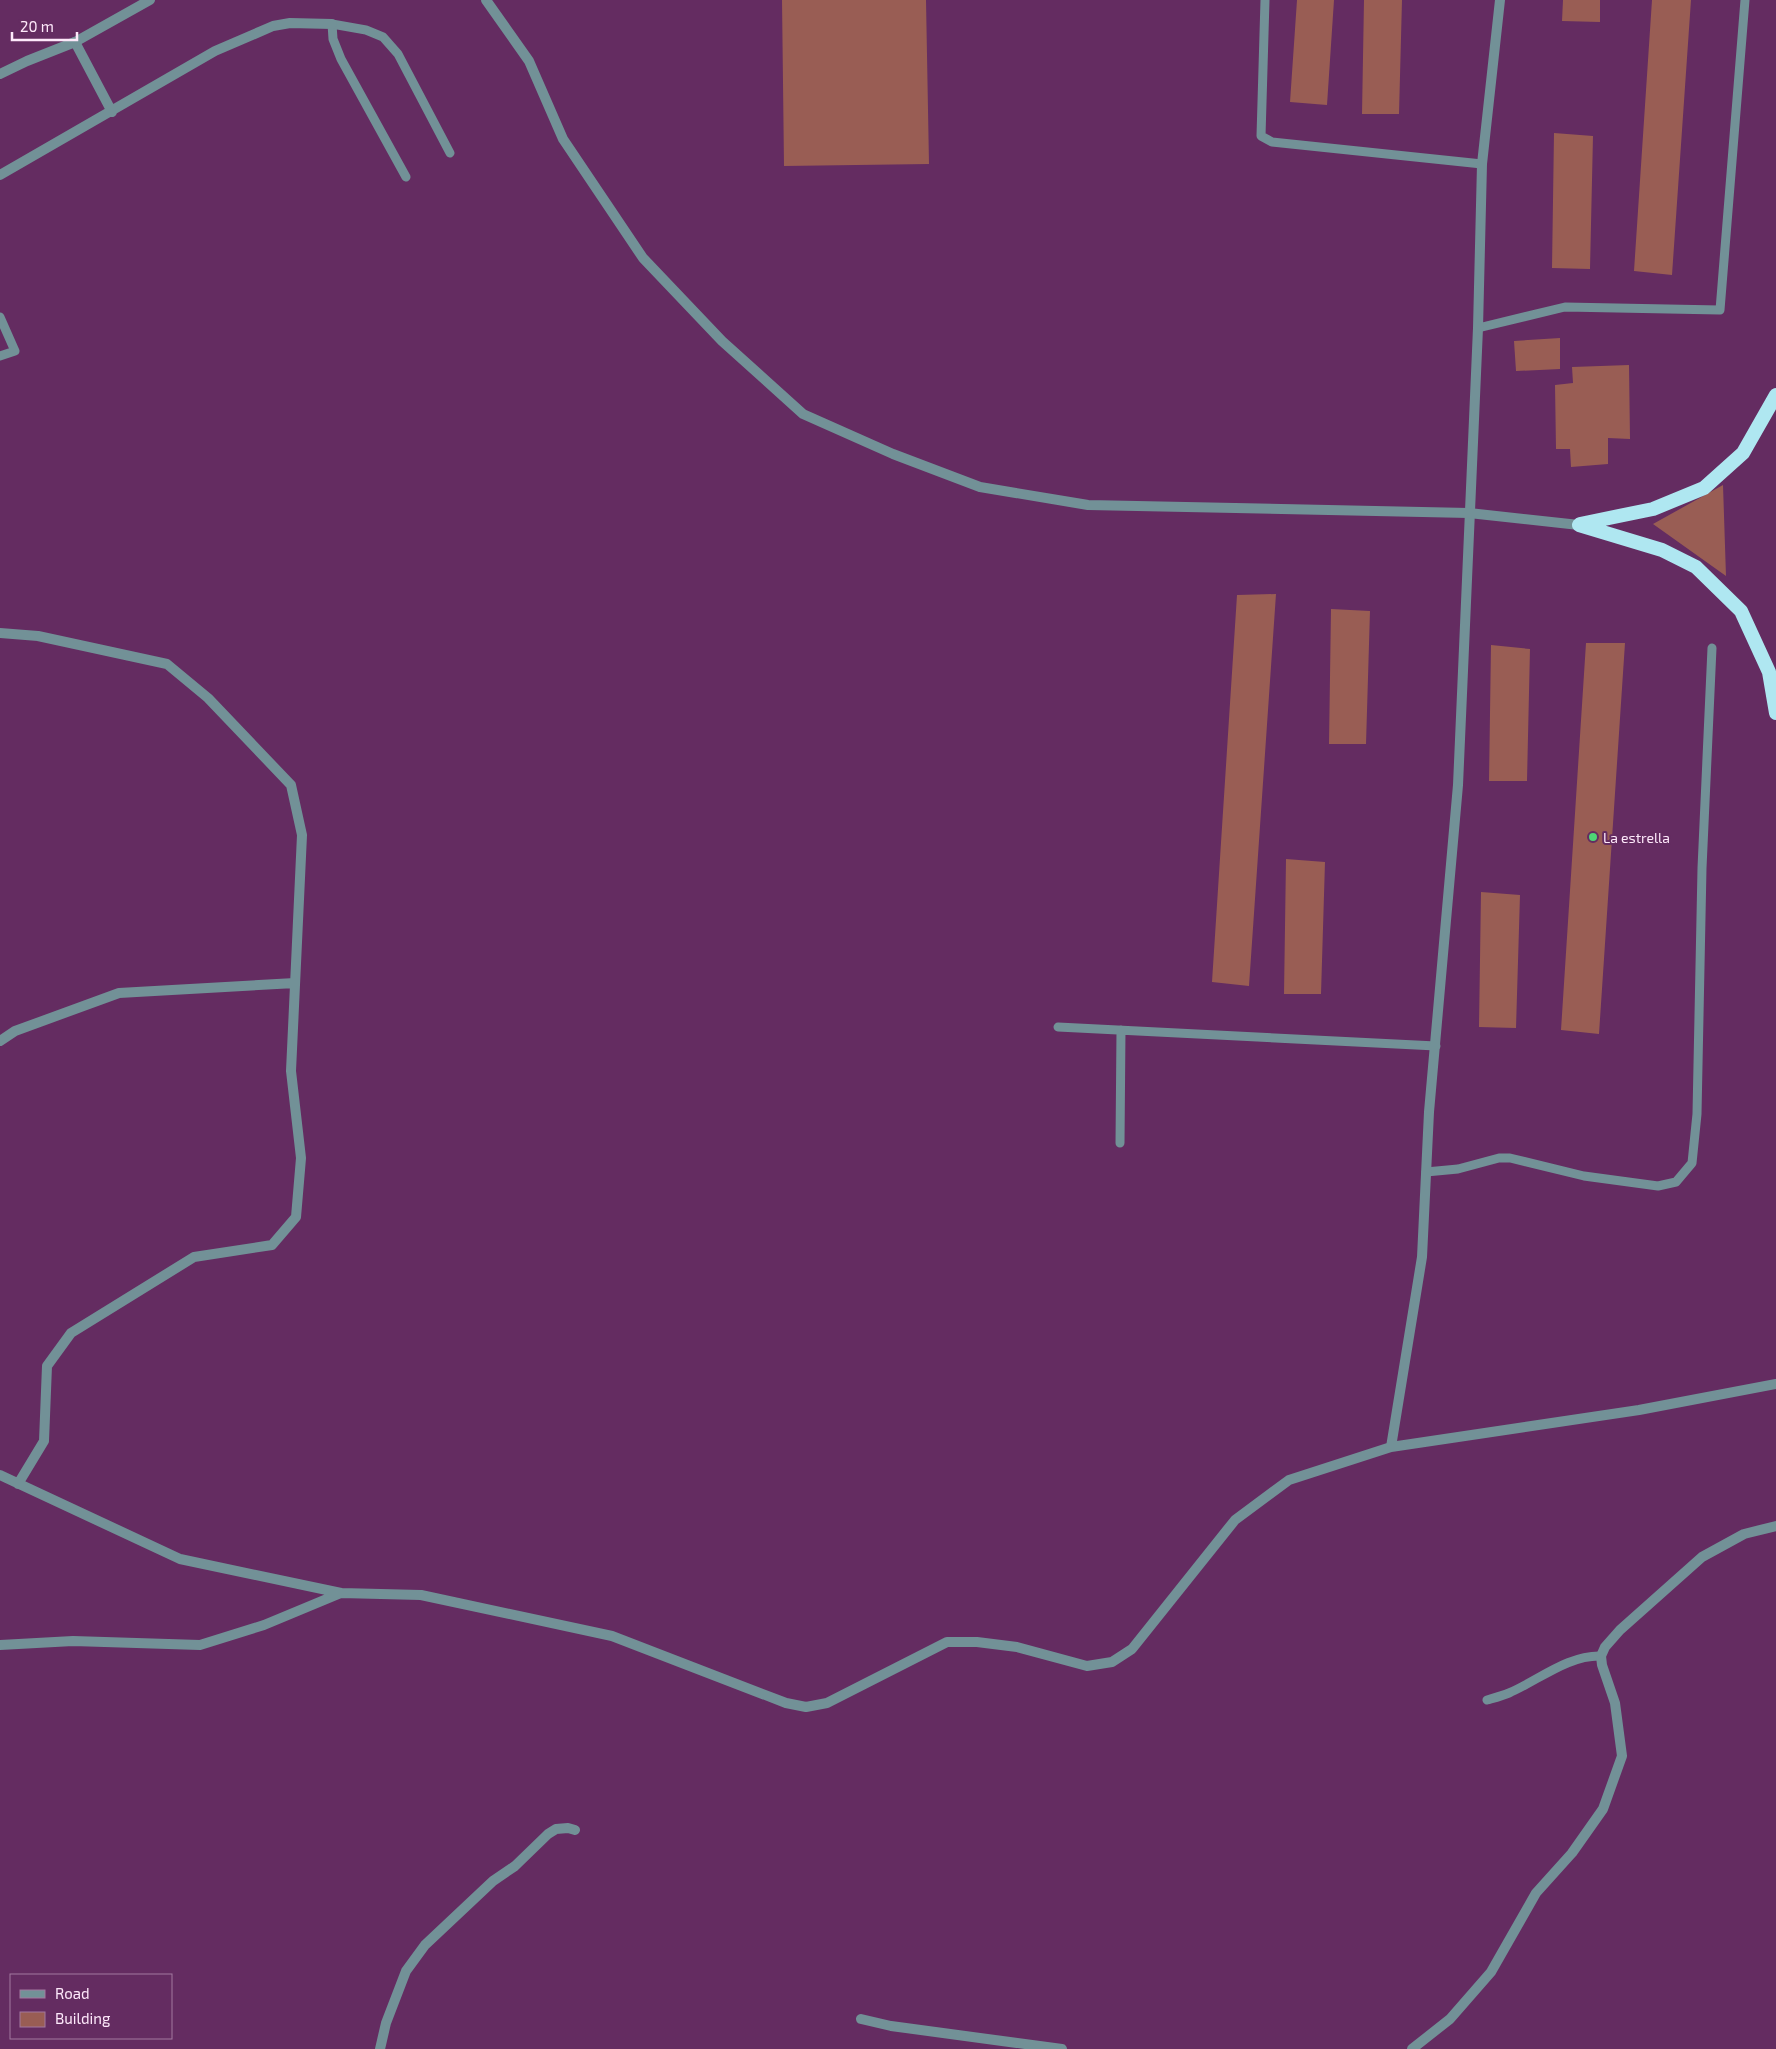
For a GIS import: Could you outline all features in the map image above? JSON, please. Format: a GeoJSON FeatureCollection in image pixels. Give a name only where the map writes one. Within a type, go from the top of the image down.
{"type":"FeatureCollection","features":[{"type":"Feature","properties":{"kind":"highway"},"geometry":{"type":"LineString","coordinates":[[1579,524],[1652,509],[1704,488],[1743,453],[1776,395]]}},
{"type":"Feature","properties":{"kind":"highway"},"geometry":{"type":"LineString","coordinates":[[1579,524],[1662,550],[1696,567],[1741,611],[1769,672],[1776,713]]}},
{"type":"Feature","properties":{"kind":"street"},"geometry":{"type":"LineString","coordinates":[[0,74],[26,61],[75,42],[150,0]]}},
{"type":"Feature","properties":{"kind":"street"},"geometry":{"type":"LineString","coordinates":[[486,0],[529,61],[563,139],[643,258],[722,341],[803,414],[893,454],[980,487],[1088,505],[1468,513],[1579,524]]}},
{"type":"Feature","properties":{"kind":"street"},"geometry":{"type":"LineString","coordinates":[[1391,1446],[1422,1257],[1430,1112],[1458,785],[1468,513],[1478,328],[1482,164],[1500,0]]}},
{"type":"Feature","properties":{"kind":"street"},"geometry":{"type":"LineString","coordinates":[[0,175],[215,51],[273,26],[290,23],[332,24]]}},
{"type":"Feature","properties":{"kind":"street"},"geometry":{"type":"LineString","coordinates":[[75,42],[112,112]]}},
{"type":"Feature","properties":{"kind":"street"},"geometry":{"type":"LineString","coordinates":[[0,633],[38,636],[167,664],[208,698],[291,785],[302,835],[290,1071],[300,1158],[296,1217],[272,1245],[194,1257],[71,1333],[47,1366],[44,1441],[18,1484]]}},
{"type":"Feature","properties":{"kind":"street"},"geometry":{"type":"LineString","coordinates":[[0,1041],[15,1031],[119,993],[295,983]]}},
{"type":"Feature","properties":{"kind":"street"},"geometry":{"type":"LineString","coordinates":[[0,1474],[180,1559],[341,1594],[421,1595],[612,1636],[786,1703],[806,1706],[827,1703],[947,1642],[977,1642],[1017,1647],[1087,1666],[1112,1662],[1132,1649],[1235,1520],[1289,1480],[1391,1446],[1638,1410],[1776,1384]]}},
{"type":"Feature","properties":{"kind":"street"},"geometry":{"type":"LineString","coordinates":[[1412,2049],[1450,2019],[1491,1972],[1536,1893],[1572,1852],[1603,1810],[1622,1756],[1615,1703],[1605,1676],[1601,1656],[1605,1647],[1620,1630],[1702,1557],[1744,1534],[1776,1526]]}},
{"type":"Feature","properties":{"kind":"street"},"geometry":{"type":"LineString","coordinates":[[0,1645],[72,1641],[200,1645],[264,1625],[341,1594]]}},
{"type":"Feature","properties":{"kind":"street"},"geometry":{"type":"LineString","coordinates":[[380,2049],[386,2023],[406,1972],[425,1945],[493,1881],[515,1866],[548,1834],[556,1829],[568,1828],[575,1830]]}},
{"type":"Feature","properties":{"kind":"street"},"geometry":{"type":"LineString","coordinates":[[861,2019],[891,2026],[1062,2049]]}},
{"type":"Feature","properties":{"kind":"lane"},"geometry":{"type":"LineString","coordinates":[[1265,0],[1261,136],[1272,142],[1482,164]]}},
{"type":"Feature","properties":{"kind":"lane"},"geometry":{"type":"LineString","coordinates":[[1478,328],[1566,307],[1720,310],[1744,0]]}},
{"type":"Feature","properties":{"kind":"lane"},"geometry":{"type":"LineString","coordinates":[[406,177],[341,59],[333,39],[332,24],[366,30],[382,37],[398,54],[450,153]]}},
{"type":"Feature","properties":{"kind":"lane"},"geometry":{"type":"LineString","coordinates":[[0,317],[15,351],[0,356]]}},
{"type":"Feature","properties":{"kind":"lane"},"geometry":{"type":"LineString","coordinates":[[1426,1172],[1458,1169],[1498,1158],[1510,1158],[1584,1176],[1658,1186],[1676,1182],[1692,1163],[1697,1114],[1702,868],[1712,648]]}},
{"type":"Feature","properties":{"kind":"lane"},"geometry":{"type":"LineString","coordinates":[[1058,1027],[1436,1046]]}},
{"type":"Feature","properties":{"kind":"lane"},"geometry":{"type":"LineString","coordinates":[[1120,1142],[1121,1030]]}},
{"type":"Feature","properties":{"kind":"lane"},"geometry":{"type":"LineString","coordinates":[[1487,1700],[1509,1693],[1565,1664],[1589,1656],[1601,1656]]}},
{"type":"Feature","properties":{"kind":"building"},"geometry":{"type":"Polygon","coordinates":[[[782,0],[926,0],[929,164],[784,166],[782,0]]]}},
{"type":"Feature","properties":{"kind":"building"},"geometry":{"type":"Polygon","coordinates":[[[1297,0],[1334,0],[1327,105],[1290,102],[1297,0]]]}},
{"type":"Feature","properties":{"kind":"building"},"geometry":{"type":"Polygon","coordinates":[[[1364,0],[1402,0],[1399,114],[1362,114],[1364,0]]]}},
{"type":"Feature","properties":{"kind":"building"},"geometry":{"type":"Polygon","coordinates":[[[1563,0],[1600,0],[1600,22],[1562,21],[1563,0]]]}},
{"type":"Feature","properties":{"kind":"building"},"geometry":{"type":"Polygon","coordinates":[[[1652,0],[1691,0],[1672,275],[1634,271],[1652,0]]]}},
{"type":"Feature","properties":{"kind":"building"},"geometry":{"type":"Polygon","coordinates":[[[1554,133],[1593,136],[1590,269],[1552,268],[1554,133]]]}},
{"type":"Feature","properties":{"kind":"building"},"geometry":{"type":"Polygon","coordinates":[[[1560,338],[1560,369],[1516,371],[1514,341],[1560,338]]]}},
{"type":"Feature","properties":{"kind":"building"},"geometry":{"type":"Polygon","coordinates":[[[1629,365],[1630,439],[1608,438],[1608,464],[1571,467],[1570,449],[1556,449],[1555,385],[1573,383],[1572,367],[1629,365]]]}},
{"type":"Feature","properties":{"kind":"building"},"geometry":{"type":"Polygon","coordinates":[[[1723,485],[1726,576],[1653,524],[1723,485]]]}},
{"type":"Feature","properties":{"kind":"building"},"geometry":{"type":"Polygon","coordinates":[[[1276,594],[1249,986],[1212,982],[1237,595],[1276,594]]]}},
{"type":"Feature","properties":{"kind":"building"},"geometry":{"type":"Polygon","coordinates":[[[1331,609],[1370,611],[1366,744],[1329,744],[1331,609]]]}},
{"type":"Feature","properties":{"kind":"building","name":"La estrella"},"geometry":{"type":"Polygon","coordinates":[[[1586,643],[1625,643],[1599,1034],[1561,1030],[1586,643]]]}},
{"type":"Feature","properties":{"kind":"building"},"geometry":{"type":"Polygon","coordinates":[[[1491,645],[1530,649],[1527,781],[1489,781],[1491,645]]]}},
{"type":"Feature","properties":{"kind":"building"},"geometry":{"type":"Polygon","coordinates":[[[1286,859],[1325,862],[1321,994],[1284,994],[1286,859]]]}},
{"type":"Feature","properties":{"kind":"building"},"geometry":{"type":"Polygon","coordinates":[[[1481,892],[1520,895],[1516,1028],[1479,1027],[1481,892]]]}},
{"type":"Feature","properties":{"kind":"place","name":"La estrella"},"geometry":{"type":"Point","coordinates":[1593,837]}}]}
